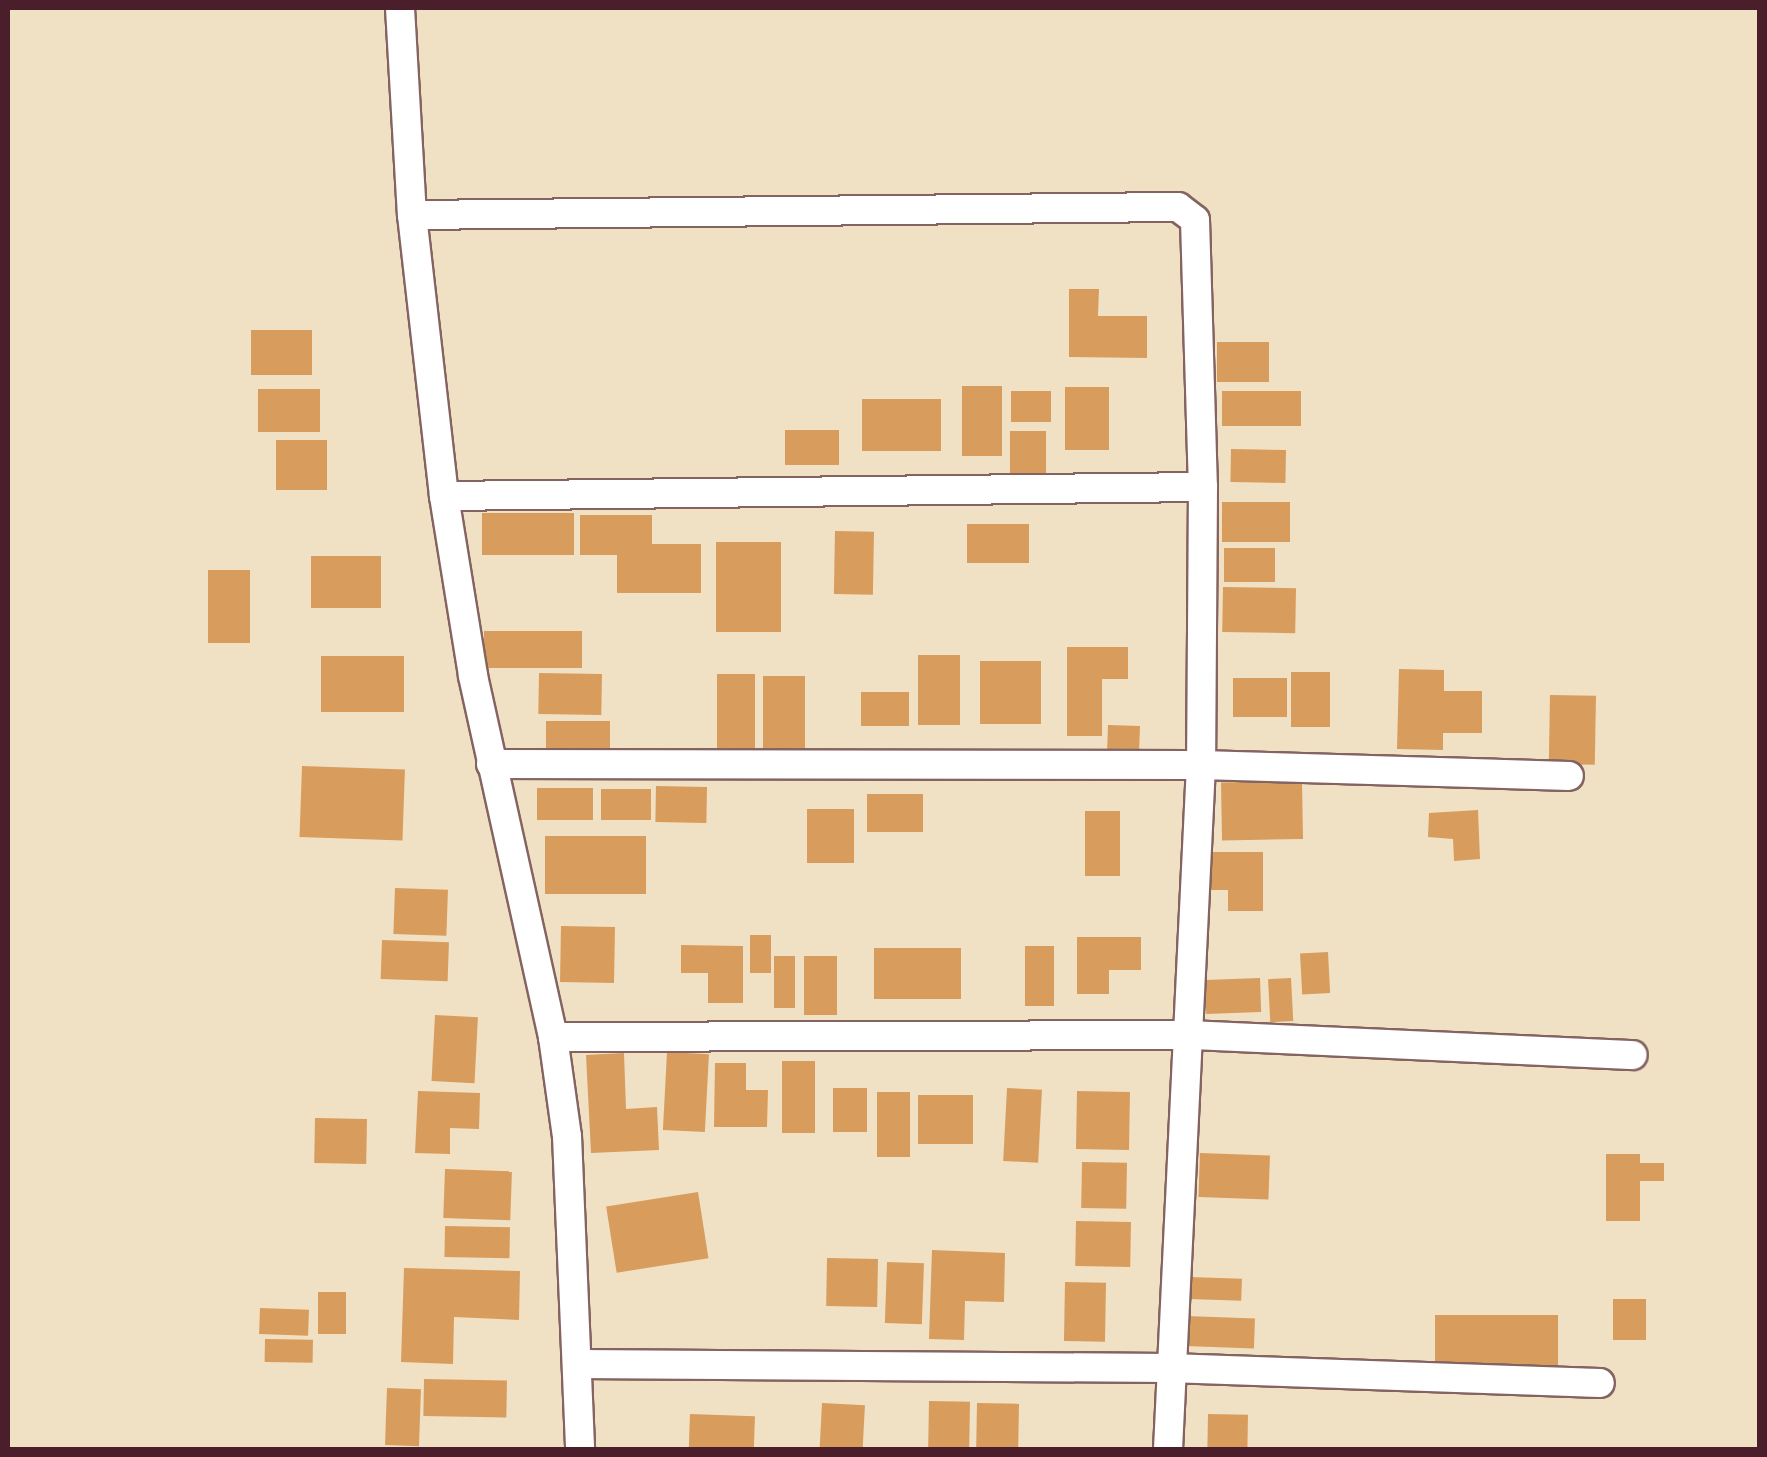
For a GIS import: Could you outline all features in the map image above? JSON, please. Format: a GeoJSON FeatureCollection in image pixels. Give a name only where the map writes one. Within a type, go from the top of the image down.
{"type":"FeatureCollection","features":[{"type":"Feature","properties":{"kind":"street"},"geometry":{"type":"LineString","coordinates":[[400,8],[412,215],[444,496],[491,764],[554,1037],[574,1203],[580,1450]]}},
{"type":"Feature","properties":{"kind":"street"},"geometry":{"type":"LineString","coordinates":[[412,215],[1178,208],[1195,220],[1200,244],[1203,486],[1201,765],[1191,1035],[1168,1450]]}},
{"type":"Feature","properties":{"kind":"street"},"geometry":{"type":"LineString","coordinates":[[444,496],[1203,486]]}},
{"type":"Feature","properties":{"kind":"street"},"geometry":{"type":"LineString","coordinates":[[491,764],[1201,765],[1570,776]]}},
{"type":"Feature","properties":{"kind":"street"},"geometry":{"type":"LineString","coordinates":[[554,1037],[1191,1035],[1633,1055]]}},
{"type":"Feature","properties":{"kind":"street"},"geometry":{"type":"LineString","coordinates":[[578,1364],[1170,1368],[1600,1383]]}},
{"type":"Feature","properties":{"kind":"building"},"geometry":{"type":"Polygon","coordinates":[[[1069,289],[1099,289],[1098,316],[1147,316],[1147,358],[1069,357],[1069,289]]]}},
{"type":"Feature","properties":{"kind":"building"},"geometry":{"type":"Polygon","coordinates":[[[251,330],[312,330],[312,375],[251,375],[251,330]]]}},
{"type":"Feature","properties":{"kind":"building"},"geometry":{"type":"Polygon","coordinates":[[[1217,342],[1269,342],[1269,382],[1217,382],[1217,342]]]}},
{"type":"Feature","properties":{"kind":"building"},"geometry":{"type":"Polygon","coordinates":[[[962,386],[1002,386],[1002,456],[962,456],[962,386]]]}},
{"type":"Feature","properties":{"kind":"building"},"geometry":{"type":"Polygon","coordinates":[[[1065,387],[1109,387],[1109,450],[1065,450],[1065,387]]]}},
{"type":"Feature","properties":{"kind":"building"},"geometry":{"type":"Polygon","coordinates":[[[258,389],[320,389],[320,432],[258,432],[258,389]]]}},
{"type":"Feature","properties":{"kind":"building"},"geometry":{"type":"Polygon","coordinates":[[[1011,391],[1051,391],[1051,422],[1011,422],[1011,391]]]}},
{"type":"Feature","properties":{"kind":"building"},"geometry":{"type":"Polygon","coordinates":[[[1222,391],[1301,391],[1301,426],[1222,426],[1222,391]]]}},
{"type":"Feature","properties":{"kind":"building"},"geometry":{"type":"Polygon","coordinates":[[[862,399],[941,399],[941,451],[862,451],[862,399]]]}},
{"type":"Feature","properties":{"kind":"building"},"geometry":{"type":"Polygon","coordinates":[[[785,430],[839,430],[839,465],[785,465],[785,430]]]}},
{"type":"Feature","properties":{"kind":"building"},"geometry":{"type":"Polygon","coordinates":[[[1010,431],[1046,431],[1046,481],[1010,481],[1010,431]]]}},
{"type":"Feature","properties":{"kind":"building"},"geometry":{"type":"Polygon","coordinates":[[[276,440],[327,440],[327,490],[276,490],[276,440]]]}},
{"type":"Feature","properties":{"kind":"building"},"geometry":{"type":"Polygon","coordinates":[[[1231,449],[1286,450],[1285,483],[1230,482],[1231,449]]]}},
{"type":"Feature","properties":{"kind":"building"},"geometry":{"type":"Polygon","coordinates":[[[1222,502],[1290,502],[1290,542],[1222,542],[1222,502]]]}},
{"type":"Feature","properties":{"kind":"building"},"geometry":{"type":"Polygon","coordinates":[[[482,513],[574,513],[574,555],[482,555],[482,513]]]}},
{"type":"Feature","properties":{"kind":"building"},"geometry":{"type":"Polygon","coordinates":[[[580,515],[652,515],[652,544],[701,544],[701,593],[617,593],[617,555],[580,555],[580,515]]]}},
{"type":"Feature","properties":{"kind":"building"},"geometry":{"type":"Polygon","coordinates":[[[967,524],[1029,524],[1029,563],[967,563],[967,524]]]}},
{"type":"Feature","properties":{"kind":"building"},"geometry":{"type":"Polygon","coordinates":[[[835,531],[874,532],[873,595],[834,594],[835,531]]]}},
{"type":"Feature","properties":{"kind":"building"},"geometry":{"type":"Polygon","coordinates":[[[716,542],[781,542],[781,632],[716,632],[716,542]]]}},
{"type":"Feature","properties":{"kind":"building"},"geometry":{"type":"Polygon","coordinates":[[[1224,548],[1275,548],[1275,582],[1224,582],[1224,548]]]}},
{"type":"Feature","properties":{"kind":"building"},"geometry":{"type":"Polygon","coordinates":[[[311,556],[381,556],[381,608],[311,608],[311,556]]]}},
{"type":"Feature","properties":{"kind":"building"},"geometry":{"type":"Polygon","coordinates":[[[208,570],[250,570],[250,643],[208,643],[208,570]]]}},
{"type":"Feature","properties":{"kind":"building"},"geometry":{"type":"Polygon","coordinates":[[[1223,587],[1296,588],[1295,633],[1222,632],[1223,587]]]}},
{"type":"Feature","properties":{"kind":"building"},"geometry":{"type":"Polygon","coordinates":[[[484,631],[582,631],[582,668],[484,668],[484,631]]]}},
{"type":"Feature","properties":{"kind":"building"},"geometry":{"type":"Polygon","coordinates":[[[1067,647],[1128,647],[1128,679],[1102,679],[1102,736],[1067,736],[1067,647]]]}},
{"type":"Feature","properties":{"kind":"building"},"geometry":{"type":"Polygon","coordinates":[[[918,655],[960,655],[960,725],[918,725],[918,655]]]}},
{"type":"Feature","properties":{"kind":"building"},"geometry":{"type":"Polygon","coordinates":[[[321,656],[404,656],[404,712],[321,712],[321,656]]]}},
{"type":"Feature","properties":{"kind":"building"},"geometry":{"type":"Polygon","coordinates":[[[980,661],[1041,661],[1041,724],[980,724],[980,661]]]}},
{"type":"Feature","properties":{"kind":"building"},"geometry":{"type":"Polygon","coordinates":[[[1399,669],[1444,670],[1444,691],[1482,691],[1482,733],[1443,733],[1443,750],[1397,749],[1399,669]]]}},
{"type":"Feature","properties":{"kind":"building"},"geometry":{"type":"Polygon","coordinates":[[[1291,672],[1330,672],[1330,727],[1291,727],[1291,672]]]}},
{"type":"Feature","properties":{"kind":"building"},"geometry":{"type":"Polygon","coordinates":[[[539,673],[602,674],[601,715],[538,714],[539,673]]]}},
{"type":"Feature","properties":{"kind":"building"},"geometry":{"type":"Polygon","coordinates":[[[717,674],[755,674],[755,749],[717,749],[717,674]]]}},
{"type":"Feature","properties":{"kind":"building"},"geometry":{"type":"Polygon","coordinates":[[[763,676],[805,676],[805,751],[763,751],[763,676]]]}},
{"type":"Feature","properties":{"kind":"building"},"geometry":{"type":"Polygon","coordinates":[[[1233,678],[1287,678],[1287,717],[1233,717],[1233,678]]]}},
{"type":"Feature","properties":{"kind":"building"},"geometry":{"type":"Polygon","coordinates":[[[861,692],[909,692],[909,726],[861,726],[861,692]]]}},
{"type":"Feature","properties":{"kind":"building"},"geometry":{"type":"Polygon","coordinates":[[[1550,695],[1596,696],[1595,765],[1549,764],[1550,695]]]}},
{"type":"Feature","properties":{"kind":"building"},"geometry":{"type":"Polygon","coordinates":[[[546,721],[610,721],[610,750],[546,750],[546,721]]]}},
{"type":"Feature","properties":{"kind":"building"},"geometry":{"type":"Polygon","coordinates":[[[1108,725],[1140,726],[1139,760],[1107,759],[1108,725]]]}},
{"type":"Feature","properties":{"kind":"building"},"geometry":{"type":"Polygon","coordinates":[[[302,766],[405,770],[402,841],[300,837],[302,766]]]}},
{"type":"Feature","properties":{"kind":"building"},"geometry":{"type":"Polygon","coordinates":[[[1302,781],[1303,839],[1222,840],[1221,782],[1302,781]]]}},
{"type":"Feature","properties":{"kind":"building"},"geometry":{"type":"Polygon","coordinates":[[[656,786],[707,787],[706,823],[655,822],[656,786]]]}},
{"type":"Feature","properties":{"kind":"building"},"geometry":{"type":"Polygon","coordinates":[[[537,788],[593,788],[593,820],[537,820],[537,788]]]}},
{"type":"Feature","properties":{"kind":"building"},"geometry":{"type":"Polygon","coordinates":[[[601,789],[651,789],[651,820],[601,820],[601,789]]]}},
{"type":"Feature","properties":{"kind":"building"},"geometry":{"type":"Polygon","coordinates":[[[867,794],[923,794],[923,832],[867,832],[867,794]]]}},
{"type":"Feature","properties":{"kind":"building"},"geometry":{"type":"Polygon","coordinates":[[[807,809],[854,809],[854,863],[807,863],[807,809]]]}},
{"type":"Feature","properties":{"kind":"building"},"geometry":{"type":"Polygon","coordinates":[[[1478,810],[1480,859],[1454,861],[1453,839],[1428,837],[1429,813],[1478,810]]]}},
{"type":"Feature","properties":{"kind":"building"},"geometry":{"type":"Polygon","coordinates":[[[1085,811],[1120,811],[1120,876],[1085,876],[1085,811]]]}},
{"type":"Feature","properties":{"kind":"building"},"geometry":{"type":"Polygon","coordinates":[[[545,836],[646,836],[646,894],[545,894],[545,836]]]}},
{"type":"Feature","properties":{"kind":"building"},"geometry":{"type":"Polygon","coordinates":[[[1203,852],[1263,852],[1263,911],[1228,911],[1228,890],[1203,890],[1203,852]]]}},
{"type":"Feature","properties":{"kind":"building"},"geometry":{"type":"Polygon","coordinates":[[[395,888],[448,890],[446,936],[393,934],[395,888]]]}},
{"type":"Feature","properties":{"kind":"building"},"geometry":{"type":"Polygon","coordinates":[[[561,926],[615,927],[614,983],[560,982],[561,926]]]}},
{"type":"Feature","properties":{"kind":"building"},"geometry":{"type":"Polygon","coordinates":[[[750,935],[771,935],[771,973],[750,973],[750,935]]]}},
{"type":"Feature","properties":{"kind":"building"},"geometry":{"type":"Polygon","coordinates":[[[1077,937],[1141,937],[1141,970],[1109,970],[1109,994],[1077,994],[1077,937]]]}},
{"type":"Feature","properties":{"kind":"building"},"geometry":{"type":"Polygon","coordinates":[[[382,940],[449,942],[448,981],[381,979],[382,940]]]}},
{"type":"Feature","properties":{"kind":"building"},"geometry":{"type":"Polygon","coordinates":[[[681,945],[743,946],[743,1003],[708,1003],[708,973],[681,973],[681,945]]]}},
{"type":"Feature","properties":{"kind":"building"},"geometry":{"type":"Polygon","coordinates":[[[1025,946],[1054,946],[1054,1006],[1025,1006],[1025,946]]]}},
{"type":"Feature","properties":{"kind":"building"},"geometry":{"type":"Polygon","coordinates":[[[874,948],[961,948],[961,999],[874,999],[874,948]]]}},
{"type":"Feature","properties":{"kind":"building"},"geometry":{"type":"Polygon","coordinates":[[[1328,952],[1330,993],[1302,994],[1300,953],[1328,952]]]}},
{"type":"Feature","properties":{"kind":"building"},"geometry":{"type":"Polygon","coordinates":[[[774,956],[795,956],[795,1008],[774,1008],[774,956]]]}},
{"type":"Feature","properties":{"kind":"building"},"geometry":{"type":"Polygon","coordinates":[[[804,956],[837,956],[837,1015],[804,1015],[804,956]]]}},
{"type":"Feature","properties":{"kind":"building"},"geometry":{"type":"Polygon","coordinates":[[[1260,978],[1261,1012],[1206,1014],[1205,980],[1260,978]]]}},
{"type":"Feature","properties":{"kind":"building"},"geometry":{"type":"Polygon","coordinates":[[[1291,978],[1293,1021],[1270,1022],[1268,979],[1291,978]]]}},
{"type":"Feature","properties":{"kind":"building"},"geometry":{"type":"Polygon","coordinates":[[[435,1015],[478,1017],[474,1083],[432,1081],[435,1015]]]}},
{"type":"Feature","properties":{"kind":"building"},"geometry":{"type":"Polygon","coordinates":[[[667,1052],[709,1054],[705,1132],[663,1130],[667,1052]]]}},
{"type":"Feature","properties":{"kind":"building"},"geometry":{"type":"Polygon","coordinates":[[[624,1053],[626,1109],[657,1107],[659,1150],[591,1153],[586,1055],[624,1053]]]}},
{"type":"Feature","properties":{"kind":"building"},"geometry":{"type":"Polygon","coordinates":[[[782,1061],[815,1061],[815,1133],[782,1133],[782,1061]]]}},
{"type":"Feature","properties":{"kind":"building"},"geometry":{"type":"Polygon","coordinates":[[[715,1063],[746,1063],[746,1090],[768,1090],[767,1127],[714,1127],[715,1063]]]}},
{"type":"Feature","properties":{"kind":"building"},"geometry":{"type":"Polygon","coordinates":[[[833,1088],[867,1088],[867,1132],[833,1132],[833,1088]]]}},
{"type":"Feature","properties":{"kind":"building"},"geometry":{"type":"Polygon","coordinates":[[[1007,1088],[1042,1090],[1038,1163],[1003,1161],[1007,1088]]]}},
{"type":"Feature","properties":{"kind":"building"},"geometry":{"type":"Polygon","coordinates":[[[418,1091],[480,1093],[479,1129],[450,1128],[450,1154],[415,1153],[418,1091]]]}},
{"type":"Feature","properties":{"kind":"building"},"geometry":{"type":"Polygon","coordinates":[[[1077,1091],[1130,1092],[1129,1150],[1076,1149],[1077,1091]]]}},
{"type":"Feature","properties":{"kind":"building"},"geometry":{"type":"Polygon","coordinates":[[[877,1092],[910,1092],[910,1157],[877,1157],[877,1092]]]}},
{"type":"Feature","properties":{"kind":"building"},"geometry":{"type":"Polygon","coordinates":[[[918,1095],[973,1095],[973,1144],[918,1144],[918,1095]]]}},
{"type":"Feature","properties":{"kind":"building"},"geometry":{"type":"Polygon","coordinates":[[[315,1118],[367,1119],[366,1164],[314,1163],[315,1118]]]}},
{"type":"Feature","properties":{"kind":"building"},"geometry":{"type":"Polygon","coordinates":[[[1200,1153],[1270,1155],[1268,1199],[1198,1197],[1200,1153]]]}},
{"type":"Feature","properties":{"kind":"building"},"geometry":{"type":"Polygon","coordinates":[[[1606,1154],[1640,1154],[1640,1163],[1664,1163],[1664,1181],[1640,1181],[1640,1221],[1606,1221],[1606,1154]]]}},
{"type":"Feature","properties":{"kind":"building"},"geometry":{"type":"Polygon","coordinates":[[[1082,1162],[1127,1163],[1126,1209],[1081,1208],[1082,1162]]]}},
{"type":"Feature","properties":{"kind":"building"},"geometry":{"type":"Polygon","coordinates":[[[445,1169],[512,1171],[510,1220],[443,1218],[445,1169]]]}},
{"type":"Feature","properties":{"kind":"building"},"geometry":{"type":"Polygon","coordinates":[[[698,1192],[708,1258],[617,1273],[606,1207],[698,1192]]]}},
{"type":"Feature","properties":{"kind":"building"},"geometry":{"type":"Polygon","coordinates":[[[1076,1221],[1131,1222],[1130,1267],[1075,1266],[1076,1221]]]}},
{"type":"Feature","properties":{"kind":"building"},"geometry":{"type":"Polygon","coordinates":[[[445,1226],[510,1227],[509,1258],[444,1257],[445,1226]]]}},
{"type":"Feature","properties":{"kind":"building"},"geometry":{"type":"Polygon","coordinates":[[[932,1250],[1005,1253],[1004,1302],[965,1301],[964,1340],[929,1339],[932,1250]]]}},
{"type":"Feature","properties":{"kind":"building"},"geometry":{"type":"Polygon","coordinates":[[[827,1258],[878,1259],[877,1307],[826,1306],[827,1258]]]}},
{"type":"Feature","properties":{"kind":"building"},"geometry":{"type":"Polygon","coordinates":[[[887,1262],[924,1263],[922,1324],[885,1323],[887,1262]]]}},
{"type":"Feature","properties":{"kind":"building"},"geometry":{"type":"Polygon","coordinates":[[[404,1268],[520,1271],[519,1320],[454,1317],[453,1364],[401,1362],[404,1268]]]}},
{"type":"Feature","properties":{"kind":"building"},"geometry":{"type":"Polygon","coordinates":[[[1190,1277],[1242,1279],[1241,1301],[1189,1299],[1190,1277]]]}},
{"type":"Feature","properties":{"kind":"building"},"geometry":{"type":"Polygon","coordinates":[[[1065,1282],[1106,1283],[1105,1342],[1064,1341],[1065,1282]]]}},
{"type":"Feature","properties":{"kind":"building"},"geometry":{"type":"Polygon","coordinates":[[[318,1292],[346,1292],[346,1334],[318,1334],[318,1292]]]}},
{"type":"Feature","properties":{"kind":"building"},"geometry":{"type":"Polygon","coordinates":[[[1613,1299],[1646,1299],[1646,1340],[1613,1340],[1613,1299]]]}},
{"type":"Feature","properties":{"kind":"building"},"geometry":{"type":"Polygon","coordinates":[[[260,1308],[309,1310],[308,1336],[259,1334],[260,1308]]]}},
{"type":"Feature","properties":{"kind":"building"},"geometry":{"type":"Polygon","coordinates":[[[1435,1315],[1558,1315],[1558,1366],[1435,1366],[1435,1315]]]}},
{"type":"Feature","properties":{"kind":"building"},"geometry":{"type":"Polygon","coordinates":[[[1186,1316],[1255,1318],[1254,1348],[1185,1346],[1186,1316]]]}},
{"type":"Feature","properties":{"kind":"building"},"geometry":{"type":"Polygon","coordinates":[[[265,1339],[313,1340],[313,1363],[265,1362],[265,1339]]]}},
{"type":"Feature","properties":{"kind":"building"},"geometry":{"type":"Polygon","coordinates":[[[424,1379],[507,1380],[506,1417],[423,1416],[424,1379]]]}},
{"type":"Feature","properties":{"kind":"building"},"geometry":{"type":"Polygon","coordinates":[[[387,1388],[421,1389],[419,1446],[385,1445],[387,1388]]]}},
{"type":"Feature","properties":{"kind":"building"},"geometry":{"type":"Polygon","coordinates":[[[929,1401],[970,1402],[969,1450],[928,1450],[929,1401]]]}},
{"type":"Feature","properties":{"kind":"building"},"geometry":{"type":"Polygon","coordinates":[[[822,1403],[865,1405],[863,1450],[820,1450],[822,1403]]]}},
{"type":"Feature","properties":{"kind":"building"},"geometry":{"type":"Polygon","coordinates":[[[977,1403],[1019,1404],[1018,1450],[976,1450],[977,1403]]]}},
{"type":"Feature","properties":{"kind":"building"},"geometry":{"type":"Polygon","coordinates":[[[690,1414],[755,1416],[754,1450],[689,1450],[690,1414]]]}},
{"type":"Feature","properties":{"kind":"building"},"geometry":{"type":"Polygon","coordinates":[[[1208,1414],[1248,1415],[1247,1450],[1207,1450],[1208,1414]]]}}]}
